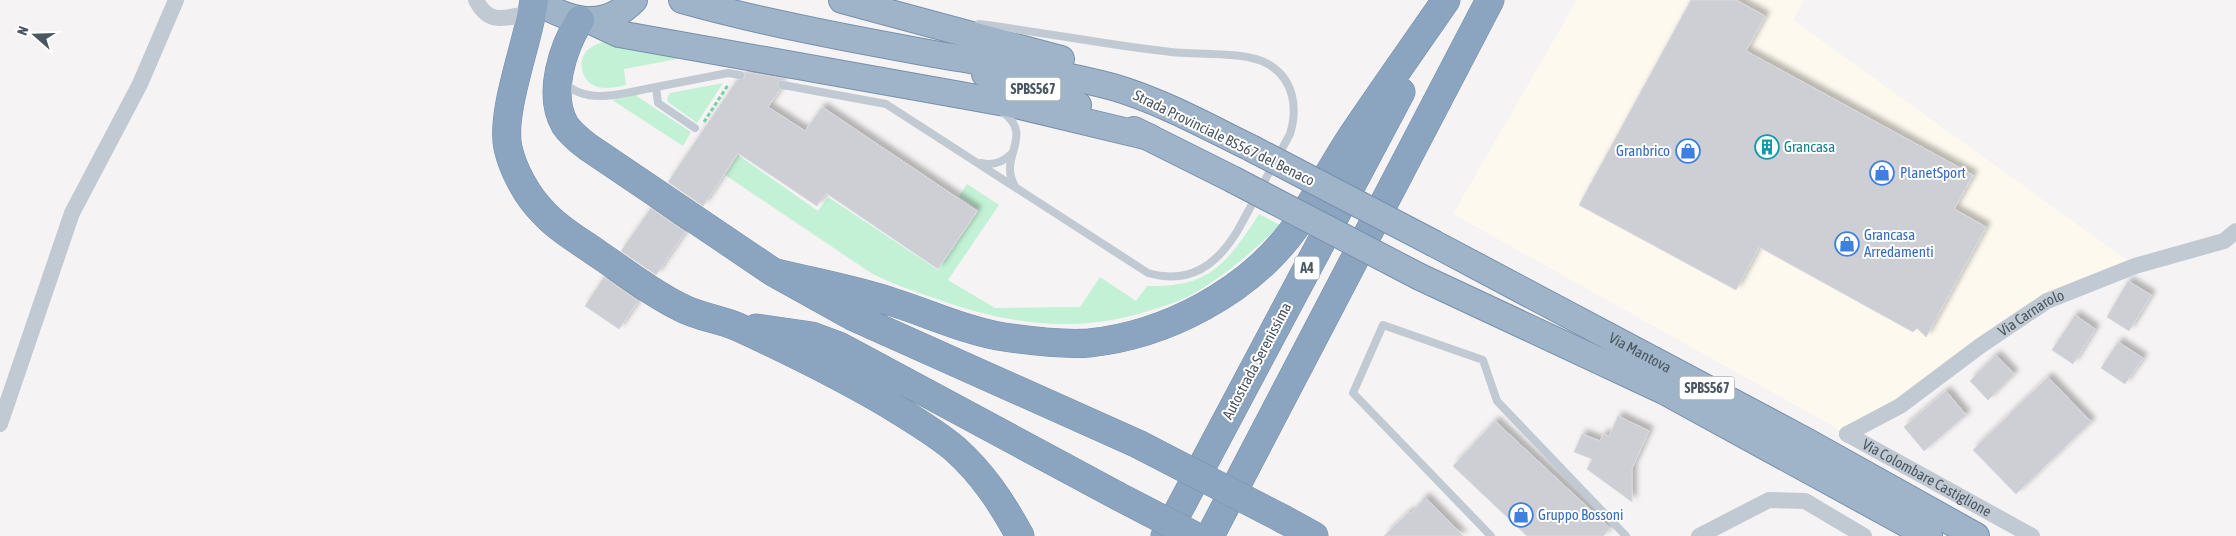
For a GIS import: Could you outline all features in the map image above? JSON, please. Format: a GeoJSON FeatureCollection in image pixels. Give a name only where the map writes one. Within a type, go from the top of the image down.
{"type":"FeatureCollection","features":[{"type":"Feature","properties":{"kind":"highway","name":"Strada Provinciale BS567 del Benaco"},"geometry":{"type":"LineString","coordinates":[[682,0],[719,10],[913,51],[1001,63],[1112,87],[1150,100],[1251,148],[1435,244]]}},
{"type":"Feature","properties":{"kind":"highway"},"geometry":{"type":"LineString","coordinates":[[842,0],[1065,60],[1110,79],[1150,100]]}},
{"type":"Feature","properties":{"kind":"highway"},"geometry":{"type":"LineString","coordinates":[[773,272],[889,301],[1002,337],[1088,343],[1124,336],[1165,324],[1208,304],[1244,279],[1269,258],[1294,229],[1352,136],[1447,0]]}},
{"type":"Feature","properties":{"kind":"highway","name":"Autostrada Serenissima"},"geometry":{"type":"LineString","coordinates":[[1165,536],[1447,0]]}},
{"type":"Feature","properties":{"kind":"highway","name":"A4"},"geometry":{"type":"LineString","coordinates":[[1210,536],[1490,0]]}},
{"type":"Feature","properties":{"kind":"highway"},"geometry":{"type":"LineString","coordinates":[[633,1],[620,12],[607,18],[585,20],[572,33],[560,69],[558,90],[560,114],[566,126],[596,153],[773,272],[854,317],[1138,444],[1314,536]]}},
{"type":"Feature","properties":{"kind":"highway"},"geometry":{"type":"LineString","coordinates":[[1020,536],[1004,506],[980,473],[953,448],[923,425],[856,385],[735,326],[682,308],[647,288],[559,227],[542,212],[532,199],[515,165],[508,147],[507,130],[512,96],[534,4],[563,16],[585,20],[619,34],[955,94],[1149,137]]}},
{"type":"Feature","properties":{"kind":"highway","name":"Strada Provinciale BS567 del Benaco"},"geometry":{"type":"LineString","coordinates":[[913,51],[1070,102],[1149,137],[1420,277]]}},
{"type":"Feature","properties":{"kind":"highway","name":"Via Mantova"},"geometry":{"type":"LineString","coordinates":[[1435,244],[1806,441],[1976,536]]}},
{"type":"Feature","properties":{"kind":"highway","name":"Via Mantova"},"geometry":{"type":"LineString","coordinates":[[1420,277],[1664,392],[1929,536]]}},
{"type":"Feature","properties":{"kind":"highway"},"geometry":{"type":"LineString","coordinates":[[735,326],[797,333],[830,342],[1195,536]]}},
{"type":"Feature","properties":{"kind":"highway"},"geometry":{"type":"LineString","coordinates":[[1218,536],[1246,469]]}},
{"type":"Feature","properties":{"kind":"street"},"geometry":{"type":"LineString","coordinates":[[0,424],[72,213],[140,84],[176,0]]}},
{"type":"Feature","properties":{"kind":"street"},"geometry":{"type":"LineString","coordinates":[[476,0],[484,13],[494,19],[502,20],[534,4]]}},
{"type":"Feature","properties":{"kind":"street","name":"Via Carnarolo"},"geometry":{"type":"LineString","coordinates":[[1847,434],[1900,406],[1980,346],[2047,301],[2135,266],[2224,241],[2236,231]]}},
{"type":"Feature","properties":{"kind":"street","name":"Via Colombare Castiglione"},"geometry":{"type":"LineString","coordinates":[[1847,434],[2032,536]]}},
{"type":"Feature","properties":{"kind":"street"},"geometry":{"type":"LineString","coordinates":[[1699,536],[1769,500],[1805,500],[1864,536]]}},
{"type":"Feature","properties":{"kind":"lane"},"geometry":{"type":"LineString","coordinates":[[873,9],[956,21]]}},
{"type":"Feature","properties":{"kind":"lane"},"geometry":{"type":"LineString","coordinates":[[783,85],[886,104],[1148,273],[1170,277],[1193,273],[1213,262],[1231,242],[1290,134],[1295,118],[1294,102],[1289,87],[1280,74],[1268,64],[1250,58],[1171,52],[966,23]]}},
{"type":"Feature","properties":{"kind":"lane"},"geometry":{"type":"LineString","coordinates":[[560,69],[564,82],[578,94],[600,96],[728,74],[737,75]]}},
{"type":"Feature","properties":{"kind":"lane"},"geometry":{"type":"LineString","coordinates":[[656,87],[658,103],[695,128]]}},
{"type":"Feature","properties":{"kind":"lane"},"geometry":{"type":"LineString","coordinates":[[955,94],[994,108],[1010,118],[1017,134],[1008,170],[1010,178],[1021,192]]}},
{"type":"Feature","properties":{"kind":"lane"},"geometry":{"type":"LineString","coordinates":[[974,160],[982,164],[999,163],[1012,152]]}},
{"type":"Feature","properties":{"kind":"lane"},"geometry":{"type":"LineString","coordinates":[[1491,536],[1353,393],[1384,325],[1483,360],[1497,401],[1626,536]]}},
{"type":"Feature","properties":{"kind":"path"},"geometry":{"type":"LineString","coordinates":[[703,122],[737,75]]}},
{"type":"Feature","properties":{"kind":"shaded area"},"geometry":{"type":"Polygon","coordinates":[[[1577,0],[1804,0],[1793,20],[2135,266],[2047,301],[1847,434],[1453,214],[1577,0]]]}},
{"type":"Feature","properties":{"kind":"green space"},"geometry":{"type":"Polygon","coordinates":[[[606,41],[699,55],[624,69],[626,85],[603,88],[591,84],[587,80],[582,72],[582,62],[585,53],[589,49],[606,41]]]}},
{"type":"Feature","properties":{"kind":"green space"},"geometry":{"type":"Polygon","coordinates":[[[723,83],[697,123],[668,102],[667,99],[670,93],[723,83]]]}},
{"type":"Feature","properties":{"kind":"green space"},"geometry":{"type":"Polygon","coordinates":[[[635,95],[691,132],[683,146],[612,100],[635,95]]]}},
{"type":"Feature","properties":{"kind":"green space"},"geometry":{"type":"Polygon","coordinates":[[[738,155],[818,211],[828,197],[938,270],[979,210],[959,196],[967,184],[999,205],[948,280],[995,308],[1080,307],[1100,277],[1136,301],[1147,286],[1187,282],[1202,277],[1215,269],[1237,246],[1259,214],[1280,225],[1227,272],[1191,295],[1167,305],[1141,313],[1088,323],[1037,323],[986,314],[960,307],[910,290],[871,273],[725,175],[738,155]]]}},
{"type":"Feature","properties":{"kind":"building","name":"Grancasa"},"geometry":{"type":"Polygon","coordinates":[[[1691,0],[1736,0],[1765,16],[1746,51],[1973,175],[1954,209],[1986,227],[1926,337],[1917,328],[1913,332],[1759,247],[1736,290],[1579,205],[1691,0]]]}},
{"type":"Feature","properties":{"kind":"building"},"geometry":{"type":"Polygon","coordinates":[[[744,72],[786,79],[778,82],[780,89],[768,107],[805,131],[822,107],[977,211],[938,269],[826,193],[817,206],[738,153],[703,206],[668,182],[737,80],[745,78],[744,72]]]}},
{"type":"Feature","properties":{"kind":"building"},"geometry":{"type":"Polygon","coordinates":[[[651,208],[685,232],[656,275],[621,251],[651,208]]]}},
{"type":"Feature","properties":{"kind":"building"},"geometry":{"type":"Polygon","coordinates":[[[604,277],[638,301],[619,329],[585,306],[604,277]]]}},
{"type":"Feature","properties":{"kind":"building"},"geometry":{"type":"Polygon","coordinates":[[[2128,281],[2151,295],[2129,331],[2107,317],[2128,281]]]}},
{"type":"Feature","properties":{"kind":"building"},"geometry":{"type":"Polygon","coordinates":[[[2075,315],[2095,329],[2073,364],[2052,350],[2075,315]]]}},
{"type":"Feature","properties":{"kind":"building"},"geometry":{"type":"Polygon","coordinates":[[[2118,342],[2143,358],[2125,384],[2101,368],[2118,342]]]}},
{"type":"Feature","properties":{"kind":"building"},"geometry":{"type":"Polygon","coordinates":[[[1996,355],[2014,374],[1988,400],[1970,381],[1996,355]]]}},
{"type":"Feature","properties":{"kind":"building"},"geometry":{"type":"Polygon","coordinates":[[[2048,377],[2091,422],[2016,494],[1973,450],[2048,377]]]}},
{"type":"Feature","properties":{"kind":"building"},"geometry":{"type":"Polygon","coordinates":[[[1946,391],[1966,415],[1924,451],[1904,427],[1946,391]]]}},
{"type":"Feature","properties":{"kind":"building"},"geometry":{"type":"Polygon","coordinates":[[[1618,416],[1649,431],[1632,468],[1632,502],[1587,469],[1592,459],[1574,452],[1582,434],[1600,441],[1603,434],[1609,436],[1618,416]]]}},
{"type":"Feature","properties":{"kind":"building"},"geometry":{"type":"Polygon","coordinates":[[[1495,421],[1610,528],[1603,536],[1527,536],[1453,466],[1495,421]]]}},
{"type":"Feature","properties":{"kind":"building"},"geometry":{"type":"Polygon","coordinates":[[[1425,497],[1463,536],[1384,536],[1409,512],[1411,514],[1425,497]]]}},
{"type":"Feature","properties":{"kind":"place","name":"Grancasa"},"geometry":{"type":"Point","coordinates":[1767,147]}},
{"type":"Feature","properties":{"kind":"place","name":"Granbrico"},"geometry":{"type":"Point","coordinates":[1688,151]}},
{"type":"Feature","properties":{"kind":"place","name":"PlanetSport"},"geometry":{"type":"Point","coordinates":[1882,173]}},
{"type":"Feature","properties":{"kind":"place","name":"Grancasa Arredamenti"},"geometry":{"type":"Point","coordinates":[1847,244]}},
{"type":"Feature","properties":{"kind":"place","name":"Gruppo Bossoni"},"geometry":{"type":"Point","coordinates":[1521,515]}}]}
